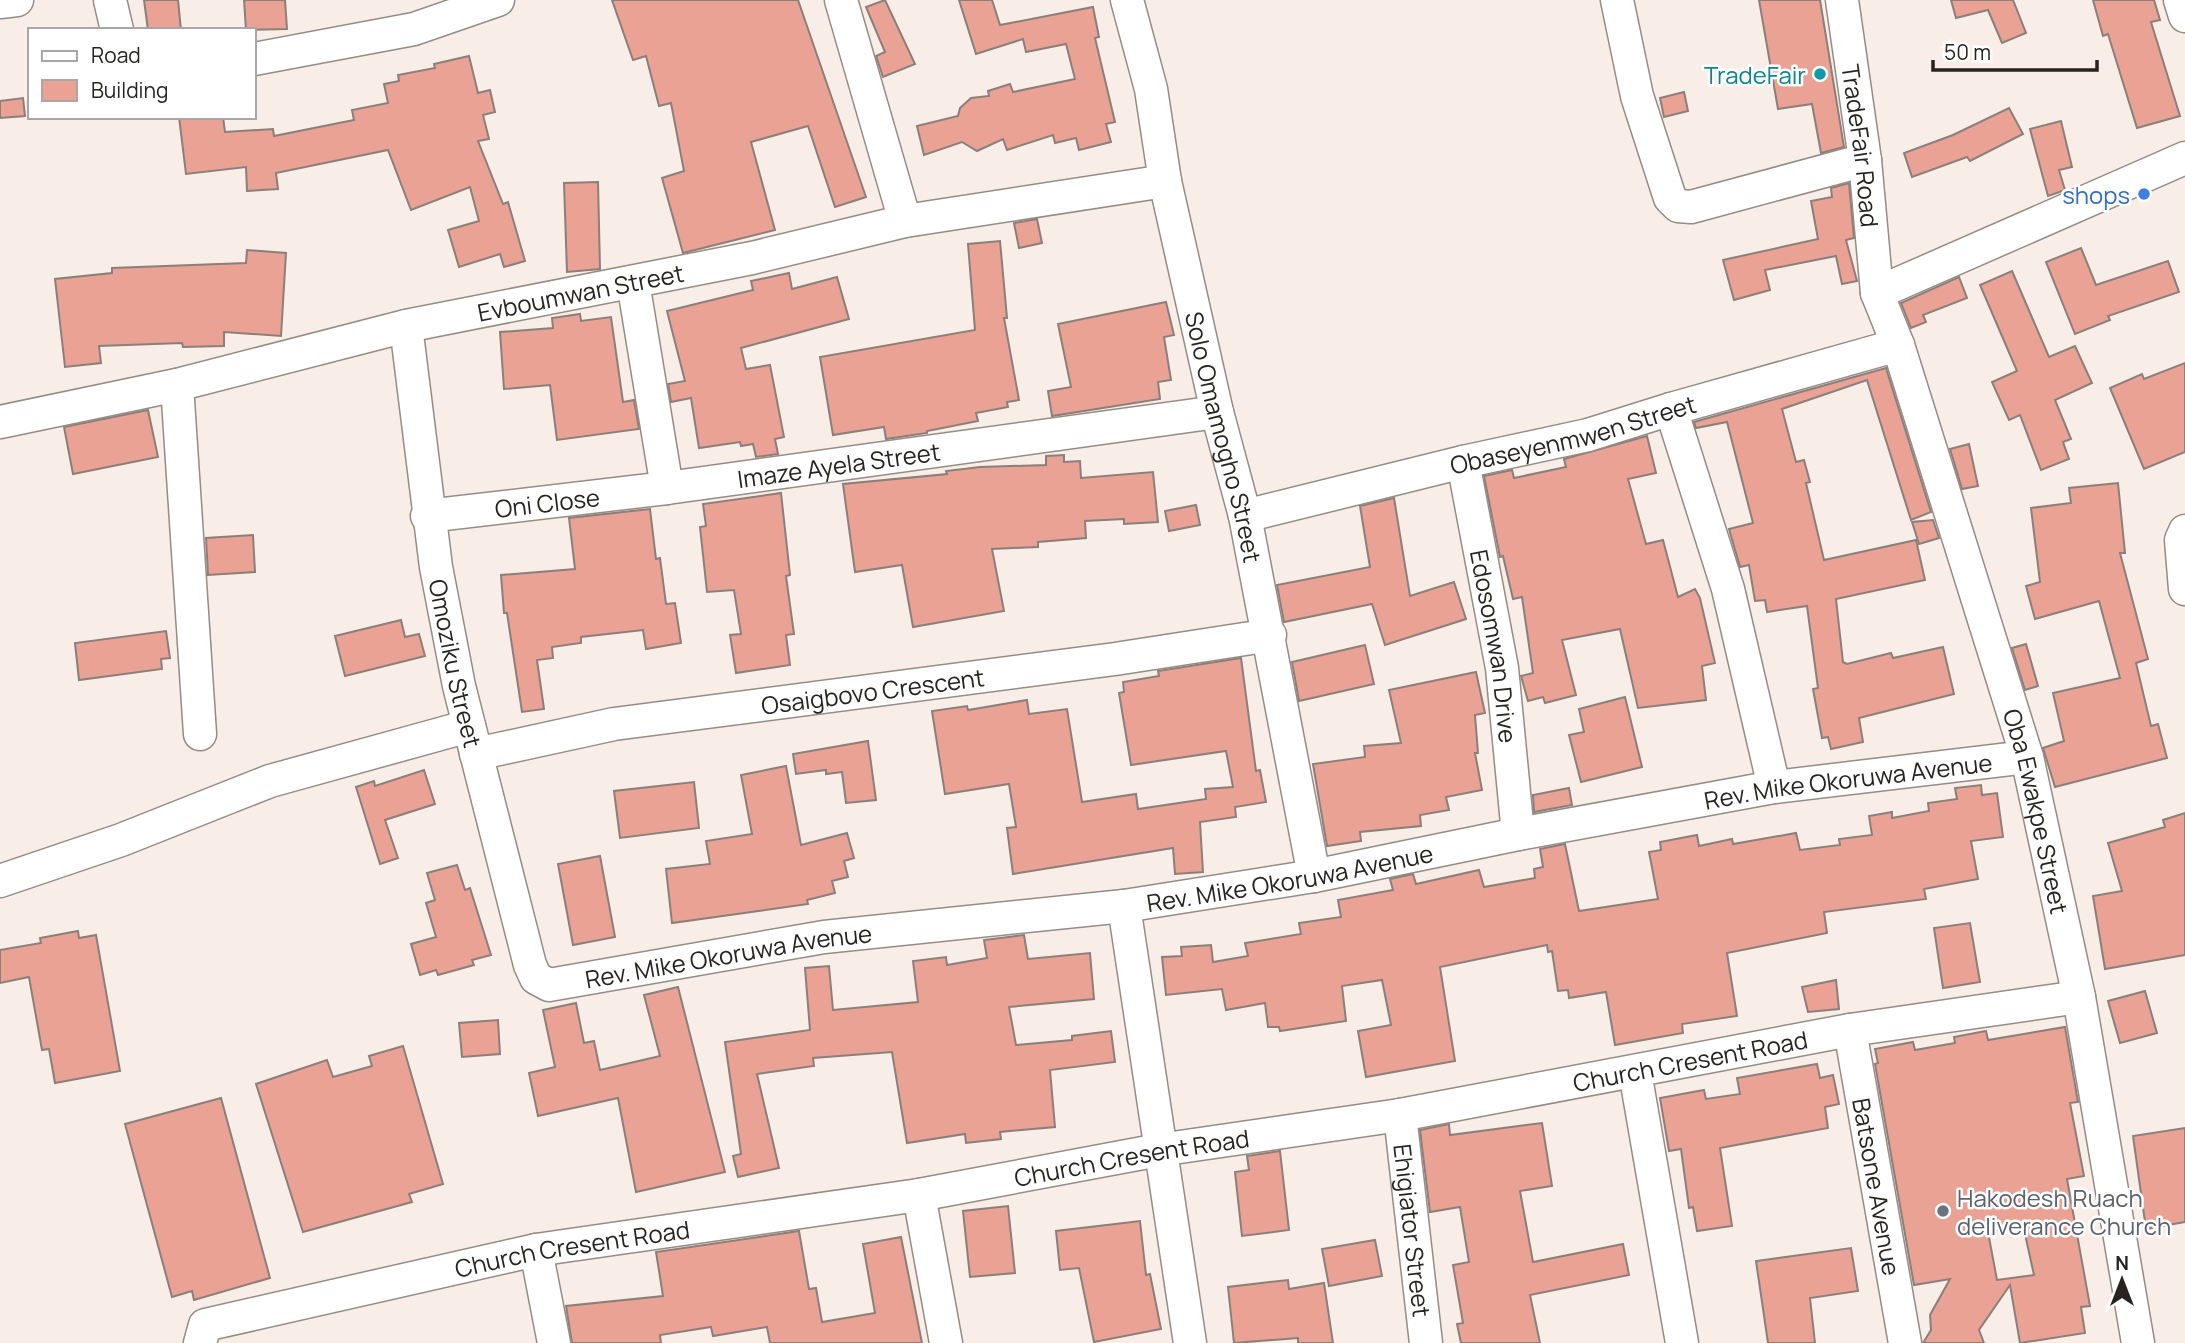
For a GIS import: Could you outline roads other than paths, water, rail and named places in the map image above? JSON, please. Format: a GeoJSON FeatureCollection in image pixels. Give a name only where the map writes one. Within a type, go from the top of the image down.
{"type":"FeatureCollection","features":[{"type":"Feature","properties":{"kind":"street"},"geometry":{"type":"LineString","coordinates":[[0,2],[17,0]]}},
{"type":"Feature","properties":{"kind":"street"},"geometry":{"type":"LineString","coordinates":[[110,0],[117,28]]}},
{"type":"Feature","properties":{"kind":"street"},"geometry":{"type":"LineString","coordinates":[[256,60],[414,29],[464,5],[498,0]]}},
{"type":"Feature","properties":{"kind":"street"},"geometry":{"type":"LineString","coordinates":[[841,0],[905,221]]}},
{"type":"Feature","properties":{"kind":"street","name":"Solo Omamogho Street"},"geometry":{"type":"LineString","coordinates":[[1127,0],[1151,89],[1165,181],[1217,412],[1245,516],[1270,635],[1314,876]]}},
{"type":"Feature","properties":{"kind":"street"},"geometry":{"type":"LineString","coordinates":[[1617,0],[1637,96],[1670,198],[1678,206],[1691,207],[1864,160]]}},
{"type":"Feature","properties":{"kind":"street","name":"TradeFair Road"},"geometry":{"type":"LineString","coordinates":[[1842,0],[1864,160],[1877,293]]}},
{"type":"Feature","properties":{"kind":"street"},"geometry":{"type":"LineString","coordinates":[[2180,0],[2185,16]]}},
{"type":"Feature","properties":{"kind":"street"},"geometry":{"type":"LineString","coordinates":[[1877,293],[2185,158]]}},
{"type":"Feature","properties":{"kind":"street","name":"Evboumwan Street"},"geometry":{"type":"LineString","coordinates":[[0,422],[177,385],[406,326],[752,258],[905,221],[1165,181]]}},
{"type":"Feature","properties":{"kind":"street"},"geometry":{"type":"LineString","coordinates":[[633,282],[667,488]]}},
{"type":"Feature","properties":{"kind":"street","name":"Oba Ewakpe Street"},"geometry":{"type":"LineString","coordinates":[[1877,293],[1898,345],[2027,757],[2079,997],[2138,1343]]}},
{"type":"Feature","properties":{"kind":"street","name":"Omoziku Street"},"geometry":{"type":"LineString","coordinates":[[406,326],[427,516],[473,740],[530,965],[536,978],[549,985]]}},
{"type":"Feature","properties":{"kind":"street","name":"Obaseyenmwen Street"},"geometry":{"type":"LineString","coordinates":[[1245,516],[1463,462],[1588,435],[1898,345]]}},
{"type":"Feature","properties":{"kind":"street"},"geometry":{"type":"LineString","coordinates":[[177,385],[200,734]]}},
{"type":"Feature","properties":{"kind":"street"},"geometry":{"type":"LineString","coordinates":[[1671,409],[1728,589],[1774,787]]}},
{"type":"Feature","properties":{"kind":"street","name":"Imaze Ayela Street"},"geometry":{"type":"LineString","coordinates":[[667,488],[1217,412]]}},
{"type":"Feature","properties":{"kind":"street","name":"Edosomwan Drive"},"geometry":{"type":"LineString","coordinates":[[1463,462],[1502,668],[1518,834]]}},
{"type":"Feature","properties":{"kind":"street","name":"Oni Close"},"geometry":{"type":"LineString","coordinates":[[427,516],[667,488]]}},
{"type":"Feature","properties":{"kind":"street"},"geometry":{"type":"LineString","coordinates":[[2185,531],[2181,540],[2185,589]]}},
{"type":"Feature","properties":{"kind":"street","name":"Osaigbovo Crescent"},"geometry":{"type":"LineString","coordinates":[[0,881],[121,840],[270,781],[473,740],[1115,659],[1270,635]]}},
{"type":"Feature","properties":{"kind":"street","name":"Rev. Mike Okoruwa Avenue"},"geometry":{"type":"LineString","coordinates":[[549,985],[824,937],[1124,906],[1314,876],[1518,834],[1774,787],[2027,757]]}},
{"type":"Feature","properties":{"kind":"street"},"geometry":{"type":"LineString","coordinates":[[1124,906],[1190,1343]]}},
{"type":"Feature","properties":{"kind":"street","name":"Church Cresent Road"},"geometry":{"type":"LineString","coordinates":[[200,1343],[205,1325],[536,1250],[919,1195],[1159,1150],[1400,1115],[1850,1030],[2079,997]]}},
{"type":"Feature","properties":{"kind":"street","name":"Batsone Avenue"},"geometry":{"type":"LineString","coordinates":[[1850,1030],[1905,1343]]}},
{"type":"Feature","properties":{"kind":"street"},"geometry":{"type":"LineString","coordinates":[[1635,1072],[1682,1343]]}},
{"type":"Feature","properties":{"kind":"street","name":"Ehigiator Street"},"geometry":{"type":"LineString","coordinates":[[1400,1115],[1426,1343]]}},
{"type":"Feature","properties":{"kind":"street"},"geometry":{"type":"LineString","coordinates":[[919,1195],[946,1343]]}},
{"type":"Feature","properties":{"kind":"street"},"geometry":{"type":"LineString","coordinates":[[536,1250],[554,1343]]}},
{"type":"Feature","properties":{"kind":"place","name":"TradeFair"},"geometry":{"type":"Point","coordinates":[1820,74]}},
{"type":"Feature","properties":{"kind":"place","name":"shops"},"geometry":{"type":"Point","coordinates":[2144,194]}},
{"type":"Feature","properties":{"kind":"place","name":"Hakodesh Ruach deliverance Church"},"geometry":{"type":"Point","coordinates":[1943,1211]}}]}
